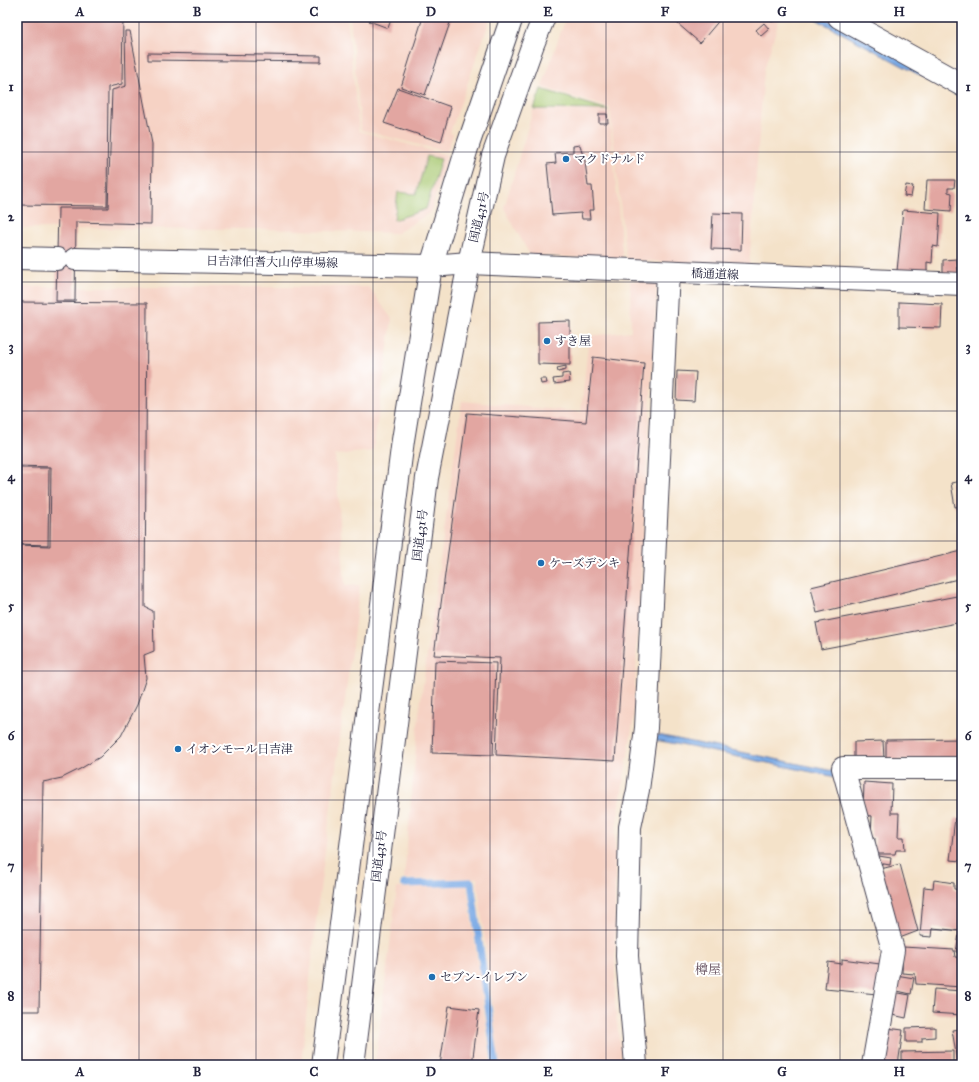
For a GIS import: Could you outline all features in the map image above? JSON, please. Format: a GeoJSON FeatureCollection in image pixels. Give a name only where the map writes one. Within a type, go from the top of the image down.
{"type":"FeatureCollection","features":[{"type":"Feature","properties":{"kind":"main road"},"geometry":{"type":"LineString","coordinates":[[323,1065],[403,440],[431,266],[467,148],[512,17]]}},
{"type":"Feature","properties":{"kind":"main road","name":"国道431号"},"geometry":{"type":"LineString","coordinates":[[353,1065],[427,478],[468,263],[493,156],[544,17]]}},
{"type":"Feature","properties":{"kind":"main road"},"geometry":{"type":"LineString","coordinates":[[839,17],[962,85]]}},
{"type":"Feature","properties":{"kind":"main road","name":"日吉津伯耆大山停車場線"},"geometry":{"type":"LineString","coordinates":[[17,258],[431,266],[468,263]]}},
{"type":"Feature","properties":{"kind":"main road","name":"橋通道線"},"geometry":{"type":"LineString","coordinates":[[468,263],[962,284]]}},
{"type":"Feature","properties":{"kind":"main road"},"geometry":{"type":"LineString","coordinates":[[636,1065],[627,956],[630,827],[638,790],[646,728],[668,272]]}},
{"type":"Feature","properties":{"kind":"main road"},"geometry":{"type":"LineString","coordinates":[[873,1065],[893,950],[843,768],[962,768]]}},
{"type":"Feature","properties":{"kind":"shaded area"},"geometry":{"type":"Polygon","coordinates":[[[17,17],[347,17],[359,131],[447,155],[431,212],[397,233],[264,229],[17,228],[17,17]]]}},
{"type":"Feature","properties":{"kind":"shaded area"},"geometry":{"type":"Polygon","coordinates":[[[350,17],[491,17],[450,133],[453,134],[447,152],[361,130],[350,17]]]}},
{"type":"Feature","properties":{"kind":"shaded area"},"geometry":{"type":"Polygon","coordinates":[[[566,17],[780,17],[764,70],[749,266],[626,260],[610,108],[542,87],[566,17]]]}},
{"type":"Feature","properties":{"kind":"shaded area","name":"マクドナルド"},"geometry":{"type":"Polygon","coordinates":[[[533,110],[609,111],[623,260],[530,255],[504,208],[533,110]]]}},
{"type":"Feature","properties":{"kind":"shaded area","name":"ケーズデンキ"},"geometry":{"type":"Polygon","coordinates":[[[630,281],[657,282],[633,723],[615,835],[615,1005],[622,1065],[500,1065],[477,878],[404,879],[419,714],[462,401],[581,412],[589,336],[631,331],[630,281]]]}},
{"type":"Feature","properties":{"kind":"shaded area","name":"イオンモール日吉津"},"geometry":{"type":"Polygon","coordinates":[[[17,287],[369,287],[392,319],[373,451],[335,455],[345,586],[360,585],[317,912],[301,1065],[17,1065],[17,287]]]}},
{"type":"Feature","properties":{"kind":"shaded area","name":"セブン-イレブン"},"geometry":{"type":"Polygon","coordinates":[[[467,886],[491,1065],[375,1065],[397,888],[467,886]]]}},
{"type":"Feature","properties":{"kind":"green space"},"geometry":{"type":"Polygon","coordinates":[[[541,89],[608,110],[534,109],[541,89]]]}},
{"type":"Feature","properties":{"kind":"green space"},"geometry":{"type":"Polygon","coordinates":[[[427,156],[441,159],[426,209],[394,220],[398,192],[416,194],[427,156]]]}},
{"type":"Feature","properties":{"kind":"water"},"geometry":{"type":"Polygon","coordinates":[[[812,17],[823,17],[962,92],[962,98],[812,17]]]}},
{"type":"Feature","properties":{"kind":"water"},"geometry":{"type":"Polygon","coordinates":[[[653,734],[838,772],[836,777],[653,740],[653,734]]]}},
{"type":"Feature","properties":{"kind":"building"},"geometry":{"type":"Polygon","coordinates":[[[17,17],[123,17],[122,84],[108,87],[107,206],[17,205],[17,17]]]}},
{"type":"Feature","properties":{"kind":"building"},"geometry":{"type":"Polygon","coordinates":[[[371,17],[392,17],[388,28],[369,21],[371,17]]]}},
{"type":"Feature","properties":{"kind":"building"},"geometry":{"type":"Polygon","coordinates":[[[423,17],[452,17],[425,95],[401,87],[423,17]]]}},
{"type":"Feature","properties":{"kind":"building"},"geometry":{"type":"Polygon","coordinates":[[[652,17],[663,17],[659,22],[652,17]]]}},
{"type":"Feature","properties":{"kind":"building"},"geometry":{"type":"Polygon","coordinates":[[[670,17],[722,17],[700,43],[670,17]]]}},
{"type":"Feature","properties":{"kind":"building"},"geometry":{"type":"Polygon","coordinates":[[[722,17],[731,17],[728,21],[722,17]]]}},
{"type":"Feature","properties":{"kind":"building"},"geometry":{"type":"Polygon","coordinates":[[[767,17],[777,17],[772,22],[767,17]]]}},
{"type":"Feature","properties":{"kind":"building"},"geometry":{"type":"Polygon","coordinates":[[[764,23],[769,29],[761,36],[756,30],[764,23]]]}},
{"type":"Feature","properties":{"kind":"building"},"geometry":{"type":"Polygon","coordinates":[[[125,31],[130,31],[152,144],[151,224],[76,222],[75,301],[56,301],[58,208],[108,208],[112,90],[126,86],[125,31]]]}},
{"type":"Feature","properties":{"kind":"building"},"geometry":{"type":"Polygon","coordinates":[[[148,53],[321,56],[321,62],[148,60],[148,53]]]}},
{"type":"Feature","properties":{"kind":"building"},"geometry":{"type":"Polygon","coordinates":[[[398,88],[451,107],[441,142],[384,123],[398,88]]]}},
{"type":"Feature","properties":{"kind":"building"},"geometry":{"type":"Polygon","coordinates":[[[599,114],[607,114],[608,123],[599,123],[599,114]]]}},
{"type":"Feature","properties":{"kind":"building"},"geometry":{"type":"Polygon","coordinates":[[[580,145],[582,153],[584,153],[588,186],[592,186],[594,210],[589,210],[590,219],[582,219],[581,213],[552,215],[547,164],[556,163],[555,153],[573,152],[573,146],[580,145]]]}},
{"type":"Feature","properties":{"kind":"building"},"geometry":{"type":"Polygon","coordinates":[[[927,180],[955,180],[954,188],[948,188],[948,192],[952,193],[951,211],[925,209],[927,180]]]}},
{"type":"Feature","properties":{"kind":"building"},"geometry":{"type":"Polygon","coordinates":[[[906,185],[913,186],[911,197],[904,196],[906,185]]]}},
{"type":"Feature","properties":{"kind":"building"},"geometry":{"type":"Polygon","coordinates":[[[903,210],[940,213],[938,247],[933,246],[932,263],[927,262],[927,274],[897,271],[903,210]]]}},
{"type":"Feature","properties":{"kind":"building"},"geometry":{"type":"Polygon","coordinates":[[[713,213],[742,214],[741,250],[711,249],[713,213]]]}},
{"type":"Feature","properties":{"kind":"building"},"geometry":{"type":"Polygon","coordinates":[[[957,259],[958,273],[943,274],[943,260],[957,259]]]}},
{"type":"Feature","properties":{"kind":"building"},"geometry":{"type":"Polygon","coordinates":[[[17,302],[147,303],[145,607],[153,611],[154,651],[144,655],[146,678],[137,705],[121,736],[100,757],[80,769],[62,778],[43,782],[39,1011],[17,1011],[17,545],[50,546],[51,467],[17,466],[17,302]]]}},
{"type":"Feature","properties":{"kind":"building"},"geometry":{"type":"Polygon","coordinates":[[[899,302],[942,304],[941,328],[899,327],[899,302]]]}},
{"type":"Feature","properties":{"kind":"building"},"geometry":{"type":"Polygon","coordinates":[[[570,321],[570,365],[538,364],[538,322],[570,321]]]}},
{"type":"Feature","properties":{"kind":"building"},"geometry":{"type":"Polygon","coordinates":[[[593,357],[644,363],[615,761],[496,755],[500,658],[434,655],[467,413],[586,422],[593,357]]]}},
{"type":"Feature","properties":{"kind":"building"},"geometry":{"type":"Polygon","coordinates":[[[566,366],[566,370],[558,372],[557,368],[566,366]]]}},
{"type":"Feature","properties":{"kind":"building"},"geometry":{"type":"Polygon","coordinates":[[[677,371],[696,372],[694,401],[676,400],[677,371]]]}},
{"type":"Feature","properties":{"kind":"building"},"geometry":{"type":"Polygon","coordinates":[[[569,373],[570,382],[554,384],[553,379],[562,378],[562,374],[569,373]]]}},
{"type":"Feature","properties":{"kind":"building"},"geometry":{"type":"Polygon","coordinates":[[[540,379],[546,379],[547,383],[541,384],[540,379]]]}},
{"type":"Feature","properties":{"kind":"building"},"geometry":{"type":"Polygon","coordinates":[[[17,468],[49,468],[48,545],[17,544],[17,468]]]}},
{"type":"Feature","properties":{"kind":"building"},"geometry":{"type":"Polygon","coordinates":[[[962,481],[962,506],[955,507],[951,483],[962,481]]]}},
{"type":"Feature","properties":{"kind":"building"},"geometry":{"type":"Polygon","coordinates":[[[958,517],[962,517],[962,536],[961,536],[958,517]]]}},
{"type":"Feature","properties":{"kind":"building"},"geometry":{"type":"Polygon","coordinates":[[[962,551],[962,578],[817,613],[811,587],[962,551]]]}},
{"type":"Feature","properties":{"kind":"building"},"geometry":{"type":"Polygon","coordinates":[[[962,595],[962,622],[821,649],[816,623],[962,595]]]}},
{"type":"Feature","properties":{"kind":"building"},"geometry":{"type":"Polygon","coordinates":[[[435,661],[496,663],[493,755],[432,753],[435,661]]]}},
{"type":"Feature","properties":{"kind":"building"},"geometry":{"type":"Polygon","coordinates":[[[962,739],[962,757],[886,761],[886,740],[962,739]]]}},
{"type":"Feature","properties":{"kind":"building"},"geometry":{"type":"Polygon","coordinates":[[[883,741],[884,759],[854,757],[854,742],[883,741]]]}},
{"type":"Feature","properties":{"kind":"building"},"geometry":{"type":"Polygon","coordinates":[[[864,782],[892,784],[891,813],[899,813],[898,837],[904,837],[905,850],[896,850],[895,854],[874,854],[875,837],[871,837],[872,816],[863,815],[864,782]]]}},
{"type":"Feature","properties":{"kind":"building"},"geometry":{"type":"Polygon","coordinates":[[[955,818],[962,819],[962,861],[950,860],[955,818]]]}},
{"type":"Feature","properties":{"kind":"building"},"geometry":{"type":"Polygon","coordinates":[[[879,856],[891,858],[890,865],[878,863],[879,856]]]}},
{"type":"Feature","properties":{"kind":"building"},"geometry":{"type":"Polygon","coordinates":[[[900,864],[918,931],[897,939],[877,870],[900,864]]]}},
{"type":"Feature","properties":{"kind":"building"},"geometry":{"type":"Polygon","coordinates":[[[934,880],[954,883],[954,889],[962,890],[962,931],[933,928],[932,937],[920,936],[924,887],[933,888],[934,880]]]}},
{"type":"Feature","properties":{"kind":"building"},"geometry":{"type":"Polygon","coordinates":[[[959,934],[962,935],[962,953],[956,952],[959,934]]]}},
{"type":"Feature","properties":{"kind":"building"},"geometry":{"type":"Polygon","coordinates":[[[903,947],[954,950],[955,957],[962,958],[962,987],[916,984],[915,974],[902,973],[903,947]]]}},
{"type":"Feature","properties":{"kind":"building"},"geometry":{"type":"Polygon","coordinates":[[[842,959],[880,964],[877,994],[825,989],[828,962],[842,964],[842,959]]]}},
{"type":"Feature","properties":{"kind":"building"},"geometry":{"type":"Polygon","coordinates":[[[896,975],[914,978],[911,994],[893,990],[896,975]]]}},
{"type":"Feature","properties":{"kind":"building"},"geometry":{"type":"Polygon","coordinates":[[[934,989],[962,991],[962,1015],[932,1013],[934,989]]]}},
{"type":"Feature","properties":{"kind":"building"},"geometry":{"type":"Polygon","coordinates":[[[893,992],[910,995],[906,1018],[888,1014],[893,992]]]}},
{"type":"Feature","properties":{"kind":"building"},"geometry":{"type":"Polygon","coordinates":[[[449,1006],[479,1010],[472,1065],[440,1065],[449,1006]]]}},
{"type":"Feature","properties":{"kind":"building"},"geometry":{"type":"Polygon","coordinates":[[[935,1027],[935,1037],[922,1038],[922,1042],[906,1042],[906,1028],[935,1027]]]}},
{"type":"Feature","properties":{"kind":"building"},"geometry":{"type":"Polygon","coordinates":[[[887,1028],[903,1030],[898,1065],[881,1065],[887,1028]]]}},
{"type":"Feature","properties":{"kind":"building"},"geometry":{"type":"Polygon","coordinates":[[[962,1029],[962,1065],[958,1065],[952,1030],[962,1029]]]}},
{"type":"Feature","properties":{"kind":"building"},"geometry":{"type":"Polygon","coordinates":[[[953,1051],[953,1065],[902,1065],[902,1052],[953,1051]]]}},
{"type":"Feature","properties":{"kind":"waterway"},"geometry":{"type":"LineString","coordinates":[[404,884],[471,882],[496,1065]]}},
{"type":"Feature","properties":{"kind":"place","name":"マクドナルド"},"geometry":{"type":"Point","coordinates":[566,159]}},
{"type":"Feature","properties":{"kind":"place","name":"すき屋"},"geometry":{"type":"Point","coordinates":[547,341]}},
{"type":"Feature","properties":{"kind":"place","name":"ケーズデンキ"},"geometry":{"type":"Point","coordinates":[541,563]}},
{"type":"Feature","properties":{"kind":"place","name":"イオンモール日吉津"},"geometry":{"type":"Point","coordinates":[178,749]}},
{"type":"Feature","properties":{"kind":"place","name":"セブン-イレブン"},"geometry":{"type":"Point","coordinates":[432,977]}},
{"type":"Feature","properties":{"kind":"district","name":"樽屋"},"geometry":{"type":"Point","coordinates":[708,969]}}]}
